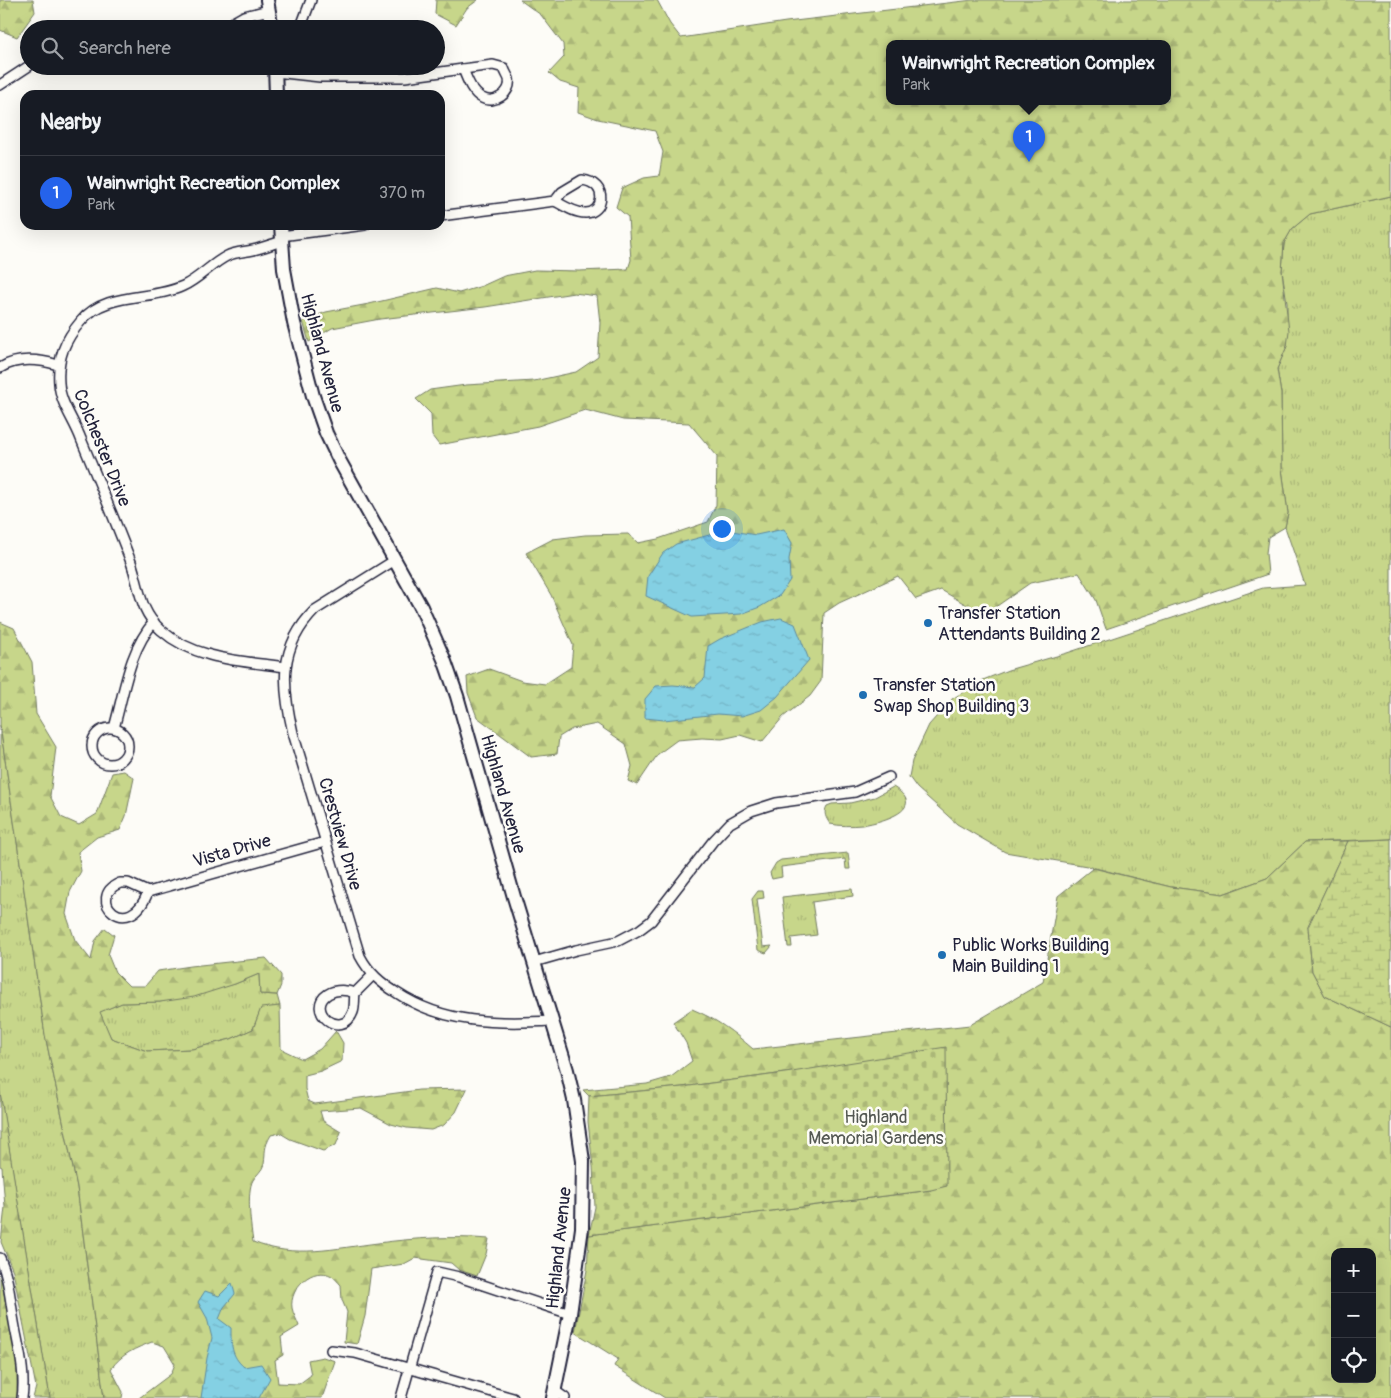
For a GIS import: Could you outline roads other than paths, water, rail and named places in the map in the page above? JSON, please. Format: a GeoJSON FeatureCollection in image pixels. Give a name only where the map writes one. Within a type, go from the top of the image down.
{"type":"FeatureCollection","features":[{"type":"Feature","properties":{"kind":"street"},"geometry":{"type":"LineString","coordinates":[[303,20],[311,0]]}},
{"type":"Feature","properties":{"kind":"street"},"geometry":{"type":"LineString","coordinates":[[237,20],[268,5],[270,20]]}},
{"type":"Feature","properties":{"kind":"street"},"geometry":{"type":"LineString","coordinates":[[445,72],[463,69],[492,65],[504,68],[510,80],[507,90],[501,97],[493,100],[482,99],[469,84],[463,69]]}},
{"type":"Feature","properties":{"kind":"street"},"geometry":{"type":"LineString","coordinates":[[0,85],[20,72]]}},
{"type":"Feature","properties":{"kind":"street"},"geometry":{"type":"LineString","coordinates":[[275,75],[276,90]]}},
{"type":"Feature","properties":{"kind":"street"},"geometry":{"type":"LineString","coordinates":[[309,75],[320,77],[398,77],[419,75]]}},
{"type":"Feature","properties":{"kind":"street"},"geometry":{"type":"LineString","coordinates":[[445,215],[555,201],[579,212],[588,213],[599,204],[601,196],[598,188],[591,181],[582,180],[562,192],[555,201]]}},
{"type":"Feature","properties":{"kind":"street","name":"Colchester Drive"},"geometry":{"type":"LineString","coordinates":[[286,667],[208,655],[182,646],[160,629],[144,609],[131,564],[80,436],[63,400],[59,385],[58,364],[63,348],[72,333],[82,319],[93,310],[118,300],[184,286],[229,255],[243,252],[281,234],[318,230]]}},
{"type":"Feature","properties":{"kind":"street","name":"Highland Avenue"},"geometry":{"type":"LineString","coordinates":[[281,234],[287,287],[294,323],[313,396],[326,433],[339,460],[421,607],[444,659],[457,696],[574,1100],[583,1161],[581,1236],[558,1396]]}},
{"type":"Feature","properties":{"kind":"street"},"geometry":{"type":"LineString","coordinates":[[0,368],[20,360],[46,361],[58,364]]}},
{"type":"Feature","properties":{"kind":"street","name":"Crestview Drive"},"geometry":{"type":"LineString","coordinates":[[395,560],[321,606],[304,621],[293,639],[284,684],[286,706],[360,956],[372,975],[409,1001],[427,1010],[462,1019],[496,1022],[552,1021]]}},
{"type":"Feature","properties":{"kind":"street"},"geometry":{"type":"LineString","coordinates":[[114,728],[136,650],[146,631],[154,622]]}},
{"type":"Feature","properties":{"kind":"street"},"geometry":{"type":"LineString","coordinates":[[114,728],[120,731],[127,741],[126,754],[117,763],[105,764],[100,762],[93,753],[92,742],[98,732],[114,728]]}},
{"type":"Feature","properties":{"kind":"street"},"geometry":{"type":"LineString","coordinates":[[534,962],[618,941],[652,921],[713,841],[730,823],[751,810],[776,803],[855,792],[889,777]]}},
{"type":"Feature","properties":{"kind":"street","name":"Vista Drive"},"geometry":{"type":"LineString","coordinates":[[148,892],[325,842]]}},
{"type":"Feature","properties":{"kind":"street"},"geometry":{"type":"LineString","coordinates":[[120,883],[128,883],[148,892],[141,907],[129,916],[120,916],[111,910],[106,901],[107,893],[112,886],[120,883]]}},
{"type":"Feature","properties":{"kind":"street"},"geometry":{"type":"LineString","coordinates":[[355,993],[349,990],[332,992],[325,996],[321,1004],[322,1015],[331,1023],[341,1024],[349,1019],[353,1012],[355,993],[372,975]]}},
{"type":"Feature","properties":{"kind":"street"},"geometry":{"type":"LineString","coordinates":[[0,1258],[6,1274],[22,1364],[24,1381],[22,1398]]}},
{"type":"Feature","properties":{"kind":"street"},"geometry":{"type":"LineString","coordinates":[[400,1398],[437,1272],[459,1277],[570,1314]]}},
{"type":"Feature","properties":{"kind":"street"},"geometry":{"type":"LineString","coordinates":[[331,1350],[355,1353],[513,1398]]}},
{"type":"Feature","properties":{"kind":"water"},"geometry":{"type":"Polygon","coordinates":[[[784,529],[792,543],[789,559],[790,580],[780,595],[760,607],[741,614],[692,617],[646,596],[648,576],[663,553],[676,544],[732,531],[756,535],[784,529]]]}},
{"type":"Feature","properties":{"kind":"water"},"geometry":{"type":"Polygon","coordinates":[[[781,618],[795,624],[809,660],[777,697],[761,710],[742,716],[718,714],[664,720],[645,718],[645,699],[656,686],[695,687],[705,678],[708,646],[720,639],[762,622],[781,618]]]}},
{"type":"Feature","properties":{"kind":"water"},"geometry":{"type":"Polygon","coordinates":[[[232,1283],[235,1294],[224,1307],[219,1319],[231,1328],[231,1339],[236,1359],[244,1367],[261,1364],[270,1378],[259,1398],[201,1398],[212,1338],[207,1318],[198,1302],[205,1291],[219,1296],[232,1283]]]}},
{"type":"Feature","properties":{"kind":"place","name":"Wainwright Recreation Complex"},"geometry":{"type":"Point","coordinates":[1029,162]}},
{"type":"Feature","properties":{"kind":"place","name":"Transfer Station Attendants Building 2"},"geometry":{"type":"Point","coordinates":[928,623]}},
{"type":"Feature","properties":{"kind":"place","name":"Transfer Station Swap Shop Building 3"},"geometry":{"type":"Point","coordinates":[863,695]}},
{"type":"Feature","properties":{"kind":"place","name":"Public Works Building Main Building 1"},"geometry":{"type":"Point","coordinates":[942,955]}},
{"type":"Feature","properties":{"kind":"park label","name":"Highland Memorial Gardens"},"geometry":{"type":"Point","coordinates":[876,1127]}}]}
